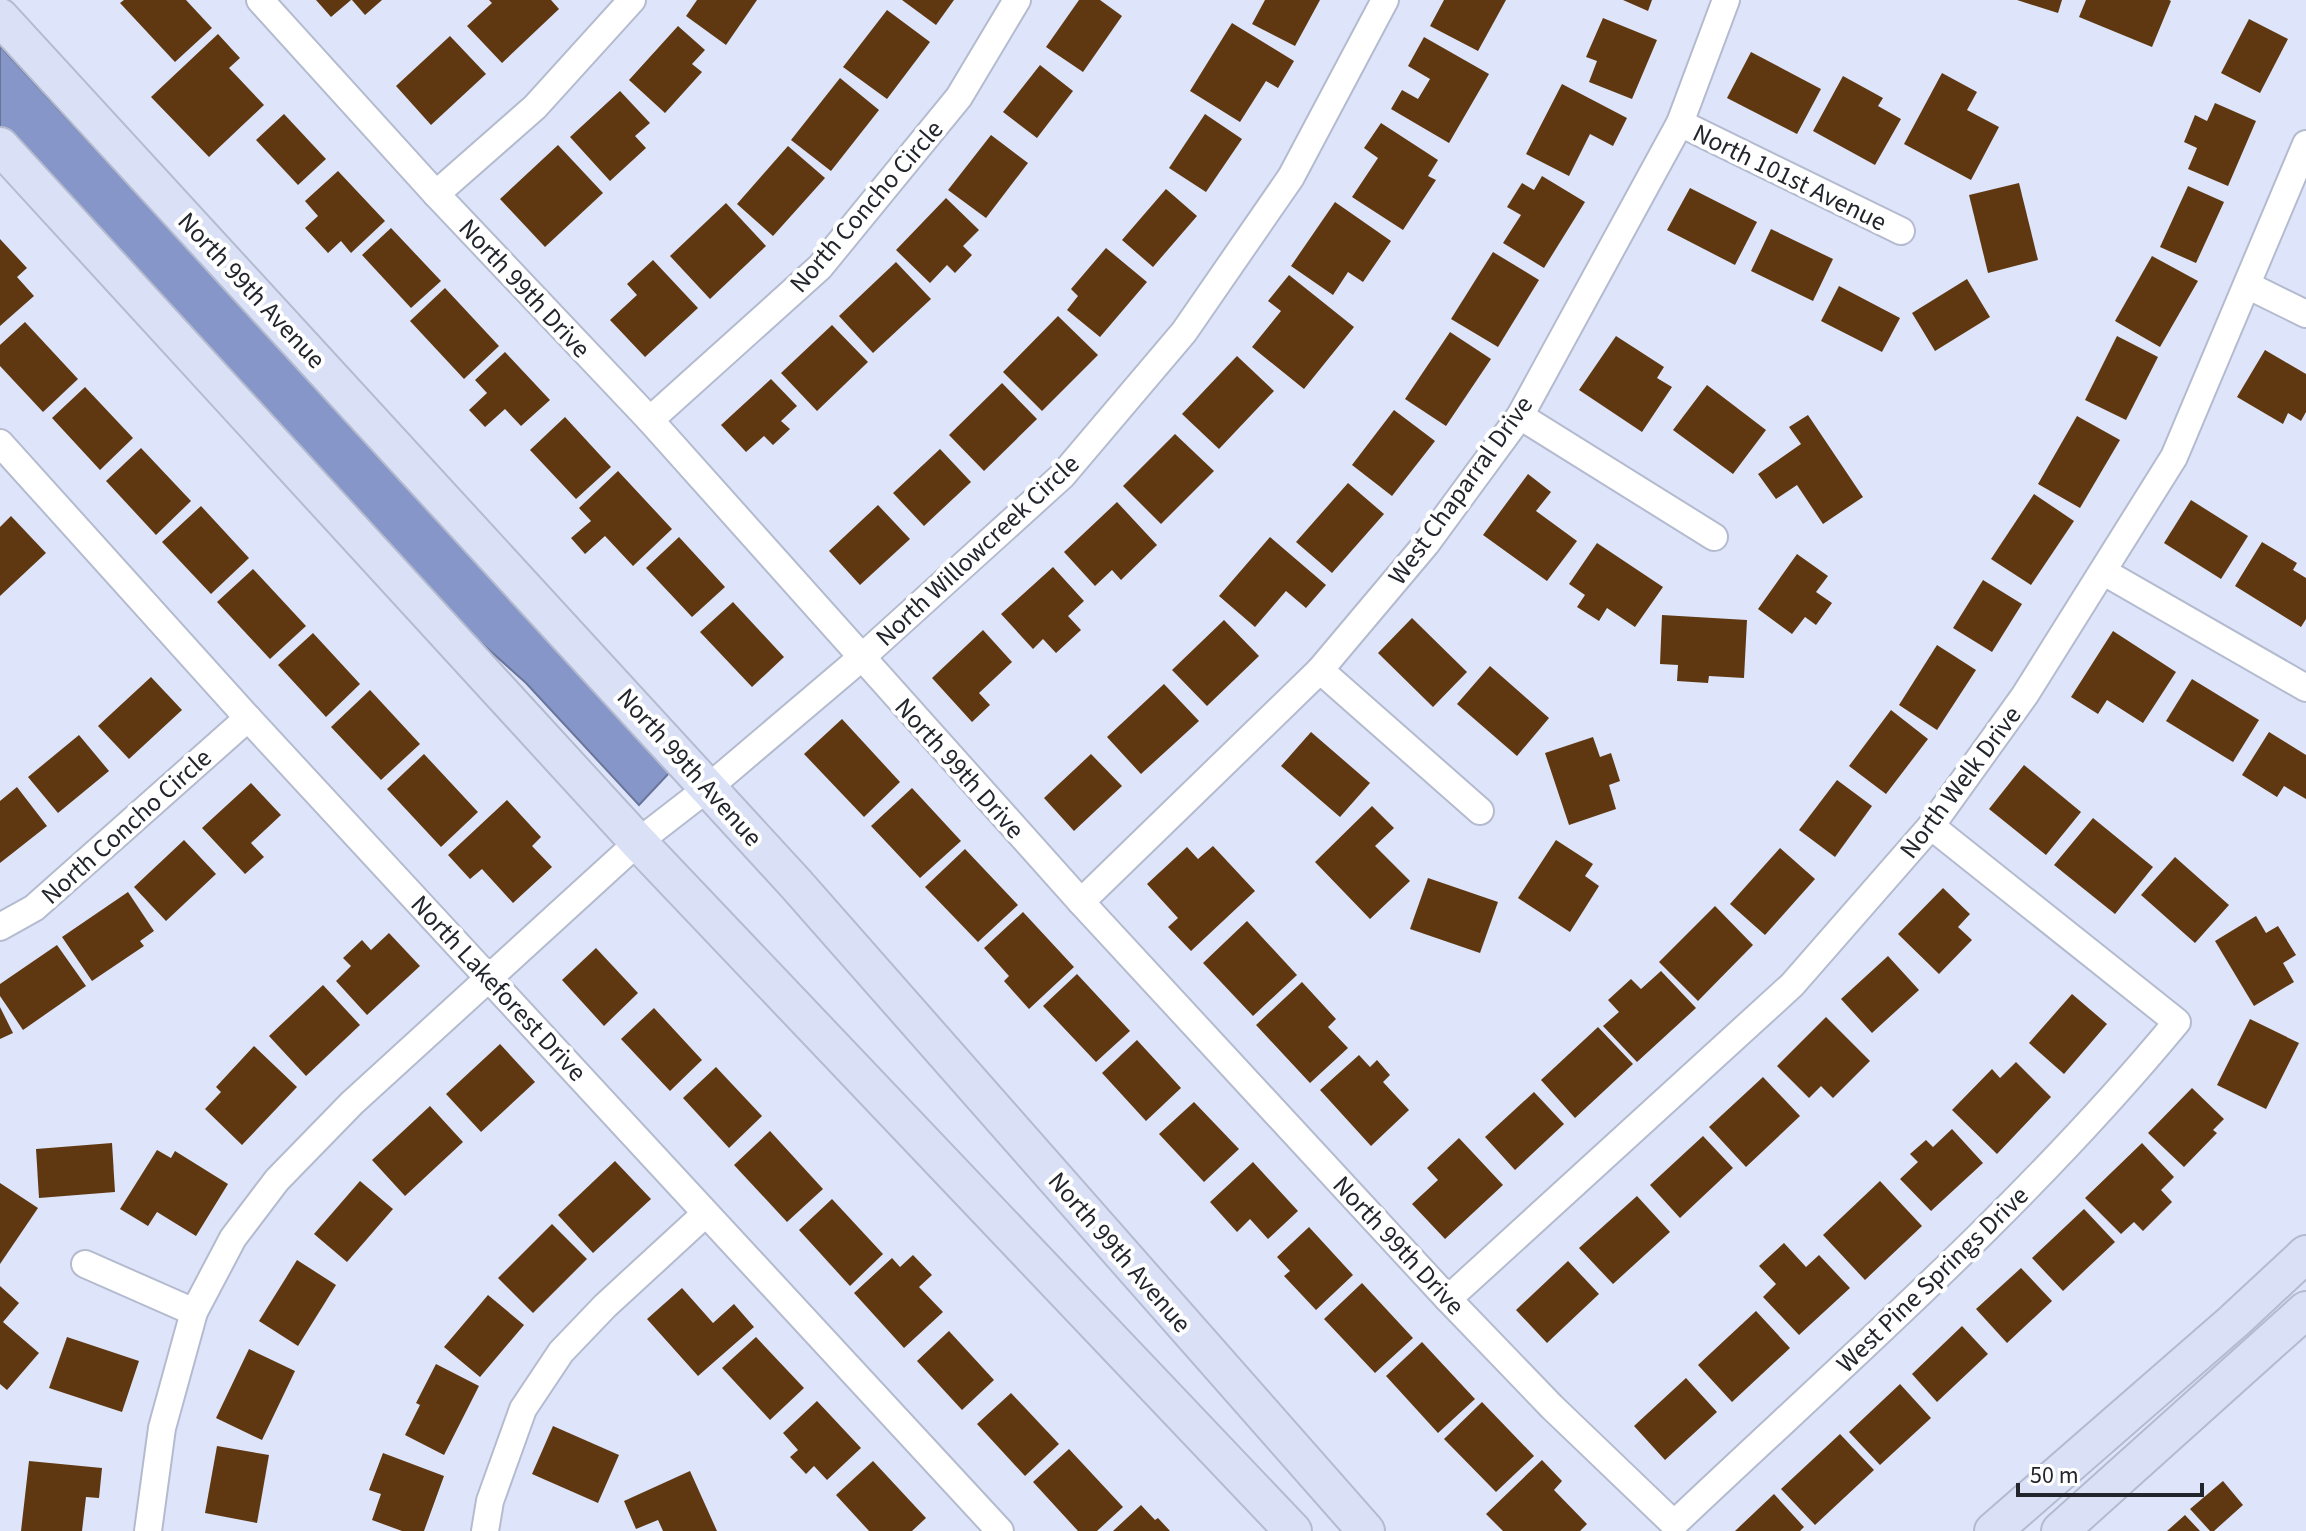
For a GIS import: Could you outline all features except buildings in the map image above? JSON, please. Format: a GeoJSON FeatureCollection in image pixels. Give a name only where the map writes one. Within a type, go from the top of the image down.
{"type":"FeatureCollection","features":[{"type":"Feature","properties":{"kind":"main road","name":"North 99th Avenue"},"geometry":{"type":"LineString","coordinates":[[0,17],[709,787],[1366,1531]]}},
{"type":"Feature","properties":{"kind":"main road"},"geometry":{"type":"LineString","coordinates":[[0,146],[638,842],[1293,1531]]}},
{"type":"Feature","properties":{"kind":"main road"},"geometry":{"type":"LineString","coordinates":[[1993,1531],[2234,1321],[2306,1254]]}},
{"type":"Feature","properties":{"kind":"main road"},"geometry":{"type":"LineString","coordinates":[[2060,1531],[2306,1310]]}},
{"type":"Feature","properties":{"kind":"main road"},"geometry":{"type":"LineString","coordinates":[[2234,1321],[2263,1349]]}},
{"type":"Feature","properties":{"kind":"street","name":"North 99th Drive"},"geometry":{"type":"LineString","coordinates":[[260,0],[436,194],[650,420],[1081,902],[1448,1299],[1552,1407],[1674,1524]]}},
{"type":"Feature","properties":{"kind":"street"},"geometry":{"type":"LineString","coordinates":[[436,194],[535,107],[632,0]]}},
{"type":"Feature","properties":{"kind":"street","name":"North Concho Circle"},"geometry":{"type":"LineString","coordinates":[[650,420],[820,267],[959,97],[1017,0]]}},
{"type":"Feature","properties":{"kind":"street","name":"North Willowcreek Circle"},"geometry":{"type":"LineString","coordinates":[[148,1531],[162,1428],[194,1312],[233,1238],[277,1180],[352,1103],[638,842],[709,787],[861,658],[1062,476],[1184,332],[1291,177],[1385,0]]}},
{"type":"Feature","properties":{"kind":"street","name":"West Chaparral Drive"},"geometry":{"type":"LineString","coordinates":[[1081,902],[1320,670],[1426,544],[1520,416],[1680,123],[1726,0]]}},
{"type":"Feature","properties":{"kind":"street","name":"North 101st Avenue"},"geometry":{"type":"LineString","coordinates":[[1680,123],[1901,231]]}},
{"type":"Feature","properties":{"kind":"street","name":"North Welk Drive"},"geometry":{"type":"LineString","coordinates":[[1448,1299],[1792,985],[1931,826],[2025,695],[2174,457],[2306,144]]}},
{"type":"Feature","properties":{"kind":"street"},"geometry":{"type":"LineString","coordinates":[[2247,285],[2306,314]]}},
{"type":"Feature","properties":{"kind":"street"},"geometry":{"type":"LineString","coordinates":[[1520,416],[1714,537]]}},
{"type":"Feature","properties":{"kind":"street","name":"North Lakeforest Drive"},"geometry":{"type":"LineString","coordinates":[[3,452],[1000,1531]]}},
{"type":"Feature","properties":{"kind":"street"},"geometry":{"type":"LineString","coordinates":[[2104,572],[2306,688]]}},
{"type":"Feature","properties":{"kind":"street"},"geometry":{"type":"LineString","coordinates":[[1320,670],[1480,811]]}},
{"type":"Feature","properties":{"kind":"street","name":"North Concho Circle"},"geometry":{"type":"LineString","coordinates":[[0,927],[34,908],[248,718]]}},
{"type":"Feature","properties":{"kind":"street","name":"West Pine Springs Drive"},"geometry":{"type":"LineString","coordinates":[[1674,1524],[1995,1221],[2085,1129],[2177,1022],[1931,826]]}},
{"type":"Feature","properties":{"kind":"street"},"geometry":{"type":"LineString","coordinates":[[485,1531],[490,1501],[523,1409],[561,1352],[605,1306],[705,1214]]}},
{"type":"Feature","properties":{"kind":"street"},"geometry":{"type":"LineString","coordinates":[[85,1264],[194,1312]]}},
{"type":"Feature","properties":{"kind":"water"},"geometry":{"type":"Polygon","coordinates":[[[0,46],[671,771],[639,805],[526,683],[449,614],[0,127],[0,46]]]}}]}
